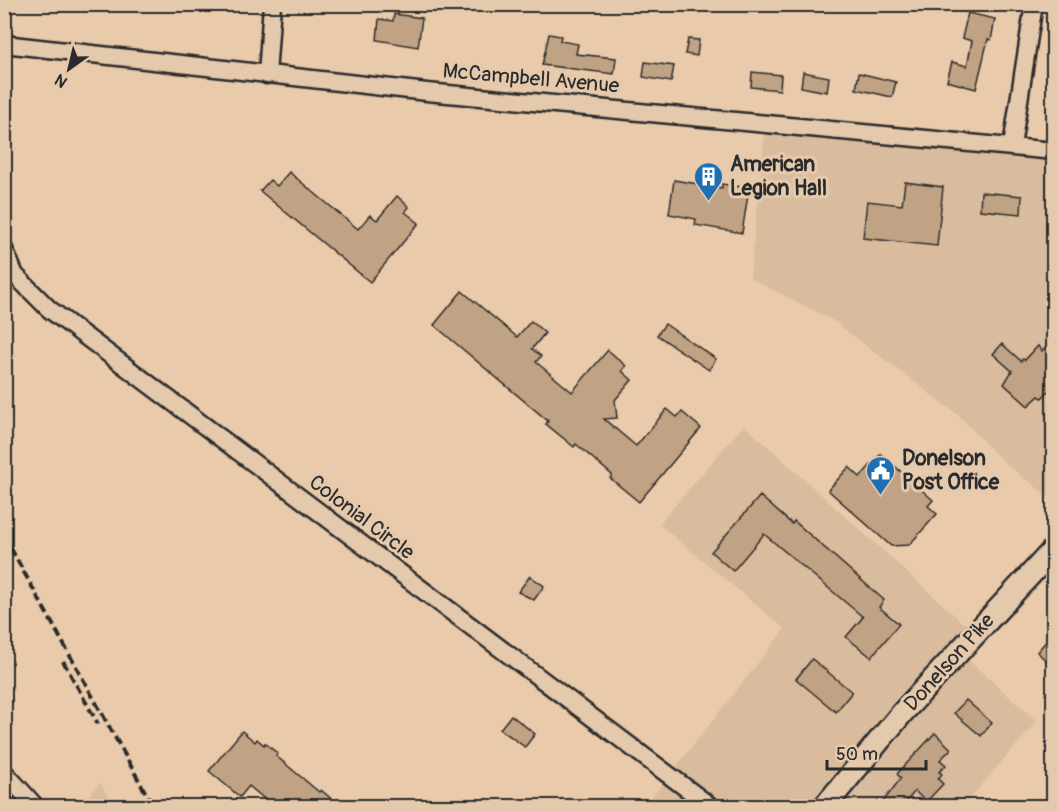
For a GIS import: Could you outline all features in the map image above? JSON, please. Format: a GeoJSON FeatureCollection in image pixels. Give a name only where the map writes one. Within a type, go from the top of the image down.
{"type":"FeatureCollection","features":[{"type":"Feature","properties":{"kind":"main road","name":"Donelson Pike"},"geometry":{"type":"LineString","coordinates":[[825,807],[896,721],[1053,549]]}},
{"type":"Feature","properties":{"kind":"street"},"geometry":{"type":"LineString","coordinates":[[267,75],[272,4]]}},
{"type":"Feature","properties":{"kind":"street"},"geometry":{"type":"LineString","coordinates":[[1012,146],[1034,4]]}},
{"type":"Feature","properties":{"kind":"street","name":"McCampbell Avenue"},"geometry":{"type":"LineString","coordinates":[[4,44],[427,92],[1053,150]]}},
{"type":"Feature","properties":{"kind":"street","name":"Colonial Circle"},"geometry":{"type":"LineString","coordinates":[[4,249],[15,274],[49,309],[710,807]]}},
{"type":"Feature","properties":{"kind":"street"},"geometry":{"type":"LineString","coordinates":[[5,775],[35,807]]}},
{"type":"Feature","properties":{"kind":"shaded area"},"geometry":{"type":"Polygon","coordinates":[[[766,123],[1053,151],[1053,500],[1005,463],[957,414],[832,320],[750,278],[766,123]]]}},
{"type":"Feature","properties":{"kind":"shaded area"},"geometry":{"type":"Polygon","coordinates":[[[744,425],[975,634],[959,652],[1037,721],[963,806],[645,806],[785,629],[659,524],[744,425]]]}},
{"type":"Feature","properties":{"kind":"shaded area"},"geometry":{"type":"Polygon","coordinates":[[[100,783],[114,806],[81,806],[100,783]]]}},
{"type":"Feature","properties":{"kind":"building"},"geometry":{"type":"Polygon","coordinates":[[[968,13],[995,19],[976,89],[947,81],[952,62],[967,66],[972,41],[962,38],[968,13]]]}},
{"type":"Feature","properties":{"kind":"building"},"geometry":{"type":"Polygon","coordinates":[[[394,14],[422,18],[418,47],[377,40],[379,19],[393,21],[394,14]]]}},
{"type":"Feature","properties":{"kind":"building"},"geometry":{"type":"Polygon","coordinates":[[[549,34],[561,36],[560,41],[578,44],[576,54],[616,58],[614,74],[542,65],[549,34]]]}},
{"type":"Feature","properties":{"kind":"building"},"geometry":{"type":"Polygon","coordinates":[[[688,39],[699,40],[697,56],[685,54],[688,39]]]}},
{"type":"Feature","properties":{"kind":"building"},"geometry":{"type":"Polygon","coordinates":[[[645,62],[674,66],[671,82],[643,77],[645,62]]]}},
{"type":"Feature","properties":{"kind":"building"},"geometry":{"type":"Polygon","coordinates":[[[752,72],[781,75],[780,90],[751,87],[752,72]]]}},
{"type":"Feature","properties":{"kind":"building"},"geometry":{"type":"Polygon","coordinates":[[[803,72],[829,77],[827,92],[801,87],[803,72]]]}},
{"type":"Feature","properties":{"kind":"building"},"geometry":{"type":"Polygon","coordinates":[[[859,73],[896,82],[892,97],[856,89],[859,73]]]}},
{"type":"Feature","properties":{"kind":"building"},"geometry":{"type":"Polygon","coordinates":[[[289,172],[358,229],[370,215],[377,220],[397,196],[409,207],[405,212],[419,223],[370,282],[260,191],[270,180],[277,186],[289,172]]]}},
{"type":"Feature","properties":{"kind":"building","name":"American Legion Hall"},"geometry":{"type":"Polygon","coordinates":[[[674,180],[722,188],[722,184],[749,188],[742,233],[695,225],[696,219],[669,214],[674,180]]]}},
{"type":"Feature","properties":{"kind":"building"},"geometry":{"type":"Polygon","coordinates":[[[905,182],[943,187],[937,246],[863,238],[867,201],[902,205],[905,182]]]}},
{"type":"Feature","properties":{"kind":"building"},"geometry":{"type":"Polygon","coordinates":[[[981,192],[1022,196],[1021,214],[980,210],[981,192]]]}},
{"type":"Feature","properties":{"kind":"building"},"geometry":{"type":"Polygon","coordinates":[[[462,291],[517,337],[531,321],[545,333],[532,349],[541,356],[536,362],[572,392],[608,350],[626,366],[622,371],[632,380],[615,400],[617,418],[604,419],[636,446],[667,409],[677,417],[682,412],[701,428],[639,502],[610,478],[612,475],[576,444],[574,447],[546,424],[548,421],[434,325],[462,291]]]}},
{"type":"Feature","properties":{"kind":"building"},"geometry":{"type":"Polygon","coordinates":[[[665,324],[716,359],[709,370],[657,335],[665,324]]]}},
{"type":"Feature","properties":{"kind":"building"},"geometry":{"type":"Polygon","coordinates":[[[1002,344],[1021,361],[1025,360],[1038,346],[1042,351],[1045,348],[1053,356],[1053,380],[1049,385],[1051,388],[1042,398],[1039,396],[1028,406],[1004,384],[1012,371],[993,354],[1002,344]]]}},
{"type":"Feature","properties":{"kind":"building","name":"Donelson Post Office"},"geometry":{"type":"Polygon","coordinates":[[[881,454],[933,500],[928,506],[937,514],[909,545],[891,546],[828,490],[849,467],[860,477],[881,454]]]}},
{"type":"Feature","properties":{"kind":"building"},"geometry":{"type":"Polygon","coordinates":[[[760,496],[792,524],[794,521],[884,600],[879,607],[899,624],[871,657],[846,637],[863,617],[764,534],[733,571],[711,552],[760,496]]]}},
{"type":"Feature","properties":{"kind":"building"},"geometry":{"type":"Polygon","coordinates":[[[530,576],[544,586],[534,600],[518,592],[530,576]]]}},
{"type":"Feature","properties":{"kind":"building"},"geometry":{"type":"Polygon","coordinates":[[[1053,633],[1053,667],[1037,652],[1053,633]]]}},
{"type":"Feature","properties":{"kind":"building"},"geometry":{"type":"Polygon","coordinates":[[[812,659],[852,692],[836,712],[796,679],[812,659]]]}},
{"type":"Feature","properties":{"kind":"building"},"geometry":{"type":"Polygon","coordinates":[[[966,700],[992,723],[981,736],[954,713],[966,700]]]}},
{"type":"Feature","properties":{"kind":"building"},"geometry":{"type":"Polygon","coordinates":[[[511,715],[535,734],[525,747],[500,729],[511,715]]]}},
{"type":"Feature","properties":{"kind":"building"},"geometry":{"type":"Polygon","coordinates":[[[242,731],[255,742],[257,739],[264,745],[265,743],[278,754],[276,756],[319,792],[321,790],[334,801],[329,807],[274,807],[249,786],[240,797],[209,771],[242,731]]]}},
{"type":"Feature","properties":{"kind":"building"},"geometry":{"type":"Polygon","coordinates":[[[935,733],[951,749],[940,760],[946,765],[939,772],[942,774],[938,779],[943,784],[926,802],[915,791],[902,807],[879,807],[901,778],[897,774],[935,733]]]}},
{"type":"Feature","properties":{"kind":"railway"},"geometry":{"type":"LineString","coordinates":[[4,536],[153,806]]}},
{"type":"Feature","properties":{"kind":"railway"},"geometry":{"type":"LineString","coordinates":[[63,661],[98,724]]}},
{"type":"Feature","properties":{"kind":"place","name":"American Legion Hall"},"geometry":{"type":"Point","coordinates":[709,202]}},
{"type":"Feature","properties":{"kind":"place","name":"Donelson Post Office"},"geometry":{"type":"Point","coordinates":[881,496]}}]}
